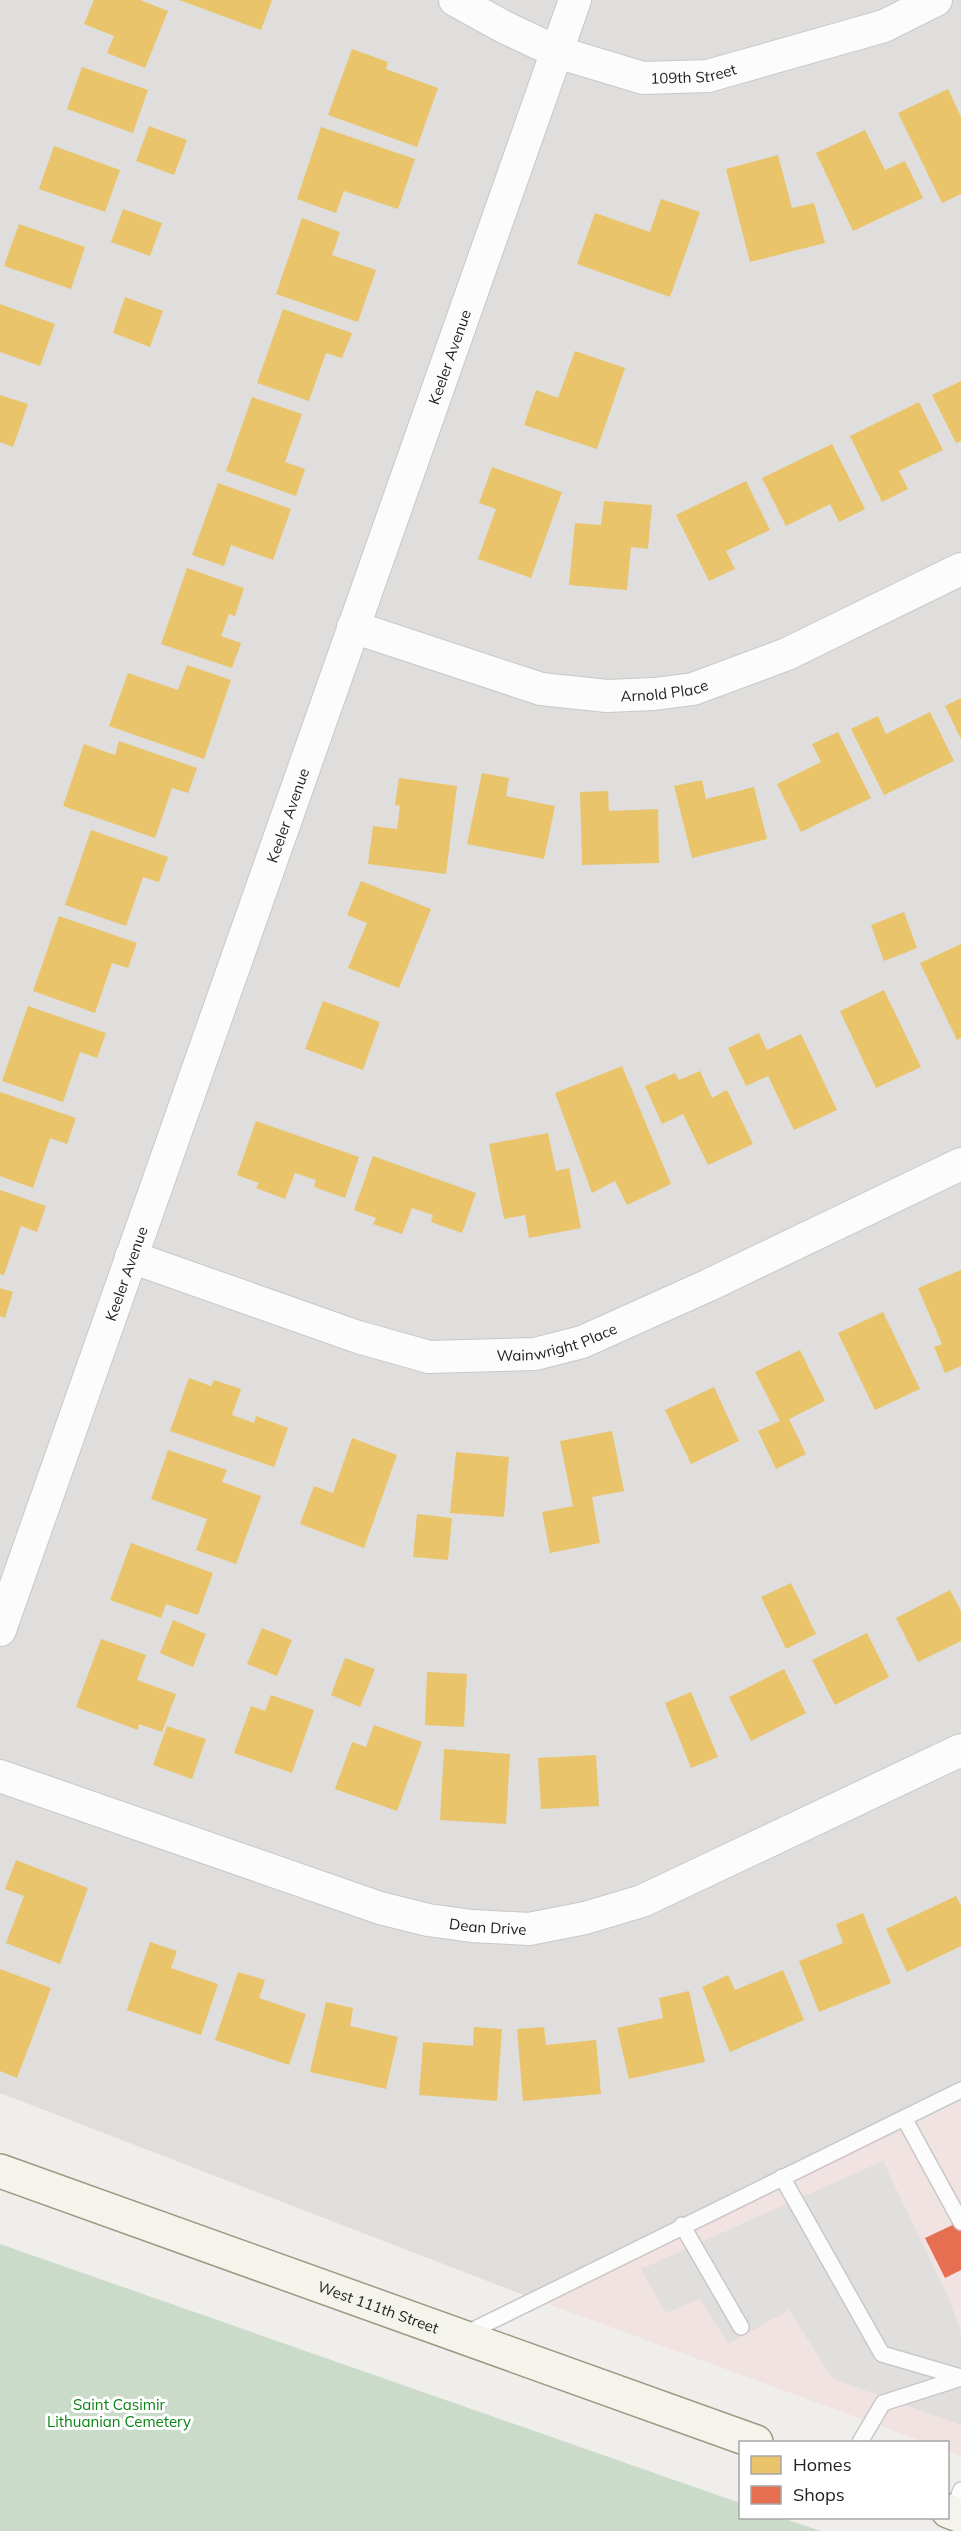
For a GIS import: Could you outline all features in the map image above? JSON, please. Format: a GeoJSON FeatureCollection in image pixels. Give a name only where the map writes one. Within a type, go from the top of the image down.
{"type":"FeatureCollection","features":[{"type":"Feature","properties":{"kind":"main road","name":"West 111th Street"},"geometry":{"type":"LineString","coordinates":[[0,2170],[753,2441]]}},
{"type":"Feature","properties":{"kind":"street","name":"109th Street"},"geometry":{"type":"LineString","coordinates":[[455,0],[557,52],[643,78],[708,76],[884,26],[936,0]]}},
{"type":"Feature","properties":{"kind":"street","name":"Keeler Avenue"},"geometry":{"type":"LineString","coordinates":[[0,1630],[575,0]]}},
{"type":"Feature","properties":{"kind":"street","name":"Arnold Place"},"geometry":{"type":"LineString","coordinates":[[353,627],[541,689],[607,696],[654,694],[693,689],[787,654],[961,569]]}},
{"type":"Feature","properties":{"kind":"street","name":"Wainwright Place"},"geometry":{"type":"LineString","coordinates":[[131,1257],[358,1337],[429,1356],[535,1354],[582,1342],[603,1333],[709,1285],[961,1164]]}},
{"type":"Feature","properties":{"kind":"street","name":"Dean Drive"},"geometry":{"type":"LineString","coordinates":[[0,1776],[380,1908],[428,1920],[472,1926],[529,1929],[585,1918],[642,1901],[961,1750]]}},
{"type":"Feature","properties":{"kind":"lane"},"geometry":{"type":"LineString","coordinates":[[460,2336],[961,2090]]}},
{"type":"Feature","properties":{"kind":"lane"},"geometry":{"type":"LineString","coordinates":[[904,2118],[961,2223]]}},
{"type":"Feature","properties":{"kind":"lane"},"geometry":{"type":"LineString","coordinates":[[782,2177],[882,2354],[961,2378]]}},
{"type":"Feature","properties":{"kind":"lane"},"geometry":{"type":"LineString","coordinates":[[682,2225],[741,2327]]}},
{"type":"Feature","properties":{"kind":"lane"},"geometry":{"type":"LineString","coordinates":[[861,2441],[883,2403],[961,2378]]}},
{"type":"Feature","properties":{"kind":"shaded area"},"geometry":{"type":"Polygon","coordinates":[[[0,0],[961,0],[961,2090],[534,2299],[0,2093],[0,0]]]}},
{"type":"Feature","properties":{"kind":"shaded area"},"geometry":{"type":"Polygon","coordinates":[[[961,2090],[961,2456],[949,2451],[949,2441],[921,2441],[534,2299],[961,2090]]]}},
{"type":"Feature","properties":{"kind":"shaded area"},"geometry":{"type":"Polygon","coordinates":[[[883,2161],[949,2299],[961,2332],[961,2425],[833,2379],[789,2310],[728,2344],[700,2299],[666,2313],[641,2269],[883,2161]]]}},
{"type":"Feature","properties":{"kind":"green space","name":"Saint Casimir Lithuanian Cemetery"},"geometry":{"type":"Polygon","coordinates":[[[0,2244],[739,2503],[739,2519],[785,2519],[821,2531],[0,2531],[0,2244]]]}},
{"type":"Feature","properties":{"kind":"building: Homes"},"geometry":{"type":"Polygon","coordinates":[[[94,0],[140,0],[168,11],[145,68],[107,53],[114,36],[84,24],[94,0]]]}},
{"type":"Feature","properties":{"kind":"building: Homes"},"geometry":{"type":"Polygon","coordinates":[[[179,0],[272,0],[261,30],[179,0]]]}},
{"type":"Feature","properties":{"kind":"building: Homes"},"geometry":{"type":"Polygon","coordinates":[[[352,49],[388,62],[386,69],[438,88],[417,147],[328,115],[352,49]]]}},
{"type":"Feature","properties":{"kind":"building: Homes"},"geometry":{"type":"Polygon","coordinates":[[[82,67],[148,90],[133,133],[67,109],[82,67]]]}},
{"type":"Feature","properties":{"kind":"building: Homes"},"geometry":{"type":"Polygon","coordinates":[[[948,89],[961,117],[961,194],[942,203],[898,113],[948,89]]]}},
{"type":"Feature","properties":{"kind":"building: Homes"},"geometry":{"type":"Polygon","coordinates":[[[149,126],[187,140],[174,175],[136,161],[149,126]]]}},
{"type":"Feature","properties":{"kind":"building: Homes"},"geometry":{"type":"Polygon","coordinates":[[[321,127],[415,159],[398,209],[344,191],[336,213],[297,199],[321,127]]]}},
{"type":"Feature","properties":{"kind":"building: Homes"},"geometry":{"type":"Polygon","coordinates":[[[865,130],[885,170],[905,161],[923,198],[853,231],[816,153],[865,130]]]}},
{"type":"Feature","properties":{"kind":"building: Homes"},"geometry":{"type":"Polygon","coordinates":[[[54,146],[120,170],[105,212],[39,189],[54,146]]]}},
{"type":"Feature","properties":{"kind":"building: Homes"},"geometry":{"type":"Polygon","coordinates":[[[778,155],[792,208],[814,203],[825,243],[750,262],[726,169],[778,155]]]}},
{"type":"Feature","properties":{"kind":"building: Homes"},"geometry":{"type":"Polygon","coordinates":[[[661,199],[700,212],[670,297],[577,264],[595,213],[650,232],[661,199]]]}},
{"type":"Feature","properties":{"kind":"building: Homes"},"geometry":{"type":"Polygon","coordinates":[[[123,209],[162,223],[150,256],[111,242],[123,209]]]}},
{"type":"Feature","properties":{"kind":"building: Homes"},"geometry":{"type":"Polygon","coordinates":[[[302,218],[340,232],[332,255],[376,270],[358,322],[276,294],[302,218]]]}},
{"type":"Feature","properties":{"kind":"building: Homes"},"geometry":{"type":"Polygon","coordinates":[[[19,224],[85,247],[71,289],[4,266],[19,224]]]}},
{"type":"Feature","properties":{"kind":"building: Homes"},"geometry":{"type":"Polygon","coordinates":[[[125,297],[163,311],[150,347],[113,333],[125,297]]]}},
{"type":"Feature","properties":{"kind":"building: Homes"},"geometry":{"type":"Polygon","coordinates":[[[0,304],[55,324],[40,366],[0,352],[0,304]]]}},
{"type":"Feature","properties":{"kind":"building: Homes"},"geometry":{"type":"Polygon","coordinates":[[[283,309],[352,333],[342,358],[326,353],[309,401],[257,383],[283,309]]]}},
{"type":"Feature","properties":{"kind":"building: Homes"},"geometry":{"type":"Polygon","coordinates":[[[575,351],[625,368],[597,449],[524,425],[536,390],[558,398],[575,351]]]}},
{"type":"Feature","properties":{"kind":"building: Homes"},"geometry":{"type":"Polygon","coordinates":[[[961,381],[961,441],[956,443],[932,395],[961,381]]]}},
{"type":"Feature","properties":{"kind":"building: Homes"},"geometry":{"type":"Polygon","coordinates":[[[0,395],[28,404],[13,447],[0,442],[0,395]]]}},
{"type":"Feature","properties":{"kind":"building: Homes"},"geometry":{"type":"Polygon","coordinates":[[[252,397],[302,414],[285,462],[305,469],[296,496],[226,471],[252,397]]]}},
{"type":"Feature","properties":{"kind":"building: Homes"},"geometry":{"type":"Polygon","coordinates":[[[919,402],[943,450],[899,471],[908,489],[882,502],[850,436],[919,402]]]}},
{"type":"Feature","properties":{"kind":"building: Homes"},"geometry":{"type":"Polygon","coordinates":[[[832,444],[865,509],[839,522],[830,504],[786,526],[762,478],[832,444]]]}},
{"type":"Feature","properties":{"kind":"building: Homes"},"geometry":{"type":"Polygon","coordinates":[[[492,467],[562,492],[531,578],[478,559],[496,509],[479,503],[492,467]]]}},
{"type":"Feature","properties":{"kind":"building: Homes"},"geometry":{"type":"Polygon","coordinates":[[[746,481],[770,530],[726,551],[735,569],[709,581],[676,515],[746,481]]]}},
{"type":"Feature","properties":{"kind":"building: Homes"},"geometry":{"type":"Polygon","coordinates":[[[218,483],[291,509],[273,560],[231,545],[224,566],[192,555],[218,483]]]}},
{"type":"Feature","properties":{"kind":"building: Homes"},"geometry":{"type":"Polygon","coordinates":[[[604,501],[652,505],[648,549],[631,547],[627,590],[569,585],[575,523],[601,525],[604,501]]]}},
{"type":"Feature","properties":{"kind":"building: Homes"},"geometry":{"type":"Polygon","coordinates":[[[187,568],[244,588],[235,616],[229,614],[221,636],[241,643],[232,668],[161,644],[187,568]]]}},
{"type":"Feature","properties":{"kind":"building: Homes"},"geometry":{"type":"Polygon","coordinates":[[[187,665],[231,680],[204,759],[109,726],[128,673],[178,690],[187,665]]]}},
{"type":"Feature","properties":{"kind":"building: Homes"},"geometry":{"type":"Polygon","coordinates":[[[961,698],[961,739],[945,706],[961,698]]]}},
{"type":"Feature","properties":{"kind":"building: Homes"},"geometry":{"type":"Polygon","coordinates":[[[930,712],[954,761],[884,795],[851,729],[878,716],[886,734],[930,712]]]}},
{"type":"Feature","properties":{"kind":"building: Homes"},"geometry":{"type":"Polygon","coordinates":[[[838,732],[871,798],[801,832],[777,784],[821,762],[812,744],[838,732]]]}},
{"type":"Feature","properties":{"kind":"building: Homes"},"geometry":{"type":"Polygon","coordinates":[[[119,741],[197,768],[188,793],[172,788],[155,838],[63,806],[84,744],[115,755],[119,741]]]}},
{"type":"Feature","properties":{"kind":"building: Homes"},"geometry":{"type":"Polygon","coordinates":[[[482,773],[509,778],[506,796],[555,806],[544,859],[467,844],[482,773]]]}},
{"type":"Feature","properties":{"kind":"building: Homes"},"geometry":{"type":"Polygon","coordinates":[[[399,778],[457,786],[446,874],[368,864],[373,826],[397,829],[400,806],[395,805],[399,778]]]}},
{"type":"Feature","properties":{"kind":"building: Homes"},"geometry":{"type":"Polygon","coordinates":[[[702,780],[706,799],[754,787],[767,839],[692,858],[674,786],[702,780]]]}},
{"type":"Feature","properties":{"kind":"building: Homes"},"geometry":{"type":"Polygon","coordinates":[[[608,791],[609,811],[658,809],[659,863],[582,865],[580,792],[608,791]]]}},
{"type":"Feature","properties":{"kind":"building: Homes"},"geometry":{"type":"Polygon","coordinates":[[[91,830],[168,857],[159,882],[143,877],[126,926],[65,905],[91,830]]]}},
{"type":"Feature","properties":{"kind":"building: Homes"},"geometry":{"type":"Polygon","coordinates":[[[361,881],[431,909],[399,988],[348,968],[367,923],[347,915],[361,881]]]}},
{"type":"Feature","properties":{"kind":"building: Homes"},"geometry":{"type":"Polygon","coordinates":[[[904,912],[917,948],[884,961],[871,925],[904,912]]]}},
{"type":"Feature","properties":{"kind":"building: Homes"},"geometry":{"type":"Polygon","coordinates":[[[59,916],[137,943],[128,968],[112,963],[95,1013],[33,991],[59,916]]]}},
{"type":"Feature","properties":{"kind":"building: Homes"},"geometry":{"type":"Polygon","coordinates":[[[961,944],[961,1038],[957,1040],[920,963],[961,944]]]}},
{"type":"Feature","properties":{"kind":"building: Homes"},"geometry":{"type":"Polygon","coordinates":[[[884,990],[921,1067],[876,1088],[840,1011],[884,990]]]}},
{"type":"Feature","properties":{"kind":"building: Homes"},"geometry":{"type":"Polygon","coordinates":[[[323,1001],[380,1022],[363,1070],[305,1049],[323,1001]]]}},
{"type":"Feature","properties":{"kind":"building: Homes"},"geometry":{"type":"Polygon","coordinates":[[[28,1006],[106,1033],[97,1058],[80,1052],[63,1102],[2,1081],[28,1006]]]}},
{"type":"Feature","properties":{"kind":"building: Homes"},"geometry":{"type":"Polygon","coordinates":[[[759,1033],[767,1050],[801,1034],[837,1110],[794,1130],[768,1076],[746,1086],[728,1048],[759,1033]]]}},
{"type":"Feature","properties":{"kind":"building: Homes"},"geometry":{"type":"Polygon","coordinates":[[[622,1066],[671,1184],[627,1205],[615,1181],[592,1193],[555,1093],[622,1066]]]}},
{"type":"Feature","properties":{"kind":"building: Homes"},"geometry":{"type":"Polygon","coordinates":[[[700,1071],[712,1098],[727,1090],[753,1144],[708,1165],[683,1114],[662,1124],[645,1086],[675,1073],[679,1080],[700,1071]]]}},
{"type":"Feature","properties":{"kind":"building: Homes"},"geometry":{"type":"Polygon","coordinates":[[[0,1092],[76,1118],[67,1144],[50,1138],[33,1188],[0,1176],[0,1092]]]}},
{"type":"Feature","properties":{"kind":"building: Homes"},"geometry":{"type":"Polygon","coordinates":[[[256,1121],[359,1157],[345,1198],[314,1187],[316,1180],[295,1173],[285,1199],[256,1188],[259,1183],[237,1175],[256,1121]]]}},
{"type":"Feature","properties":{"kind":"building: Homes"},"geometry":{"type":"Polygon","coordinates":[[[548,1133],[556,1171],[569,1168],[581,1228],[529,1238],[525,1215],[504,1219],[489,1144],[548,1133]]]}},
{"type":"Feature","properties":{"kind":"building: Homes"},"geometry":{"type":"Polygon","coordinates":[[[373,1156],[476,1193],[462,1233],[431,1222],[433,1215],[412,1208],[402,1234],[373,1224],[376,1218],[354,1210],[373,1156]]]}},
{"type":"Feature","properties":{"kind":"building: Homes"},"geometry":{"type":"Polygon","coordinates":[[[0,1190],[46,1206],[37,1232],[21,1226],[4,1275],[0,1274],[0,1190]]]}},
{"type":"Feature","properties":{"kind":"building: Homes"},"geometry":{"type":"Polygon","coordinates":[[[961,1270],[961,1366],[945,1373],[934,1347],[942,1344],[918,1288],[961,1270]]]}},
{"type":"Feature","properties":{"kind":"building: Homes"},"geometry":{"type":"Polygon","coordinates":[[[0,1288],[13,1292],[5,1318],[0,1316],[0,1288]]]}},
{"type":"Feature","properties":{"kind":"building: Homes"},"geometry":{"type":"Polygon","coordinates":[[[883,1312],[920,1389],[875,1410],[838,1333],[883,1312]]]}},
{"type":"Feature","properties":{"kind":"building: Homes"},"geometry":{"type":"Polygon","coordinates":[[[800,1350],[825,1401],[789,1419],[806,1454],[776,1469],[758,1431],[780,1421],[755,1372],[800,1350]]]}},
{"type":"Feature","properties":{"kind":"building: Homes"},"geometry":{"type":"Polygon","coordinates":[[[189,1378],[211,1386],[214,1380],[241,1389],[232,1415],[254,1423],[256,1416],[288,1428],[274,1467],[170,1431],[189,1378]]]}},
{"type":"Feature","properties":{"kind":"building: Homes"},"geometry":{"type":"Polygon","coordinates":[[[714,1387],[739,1441],[691,1464],[665,1410],[714,1387]]]}},
{"type":"Feature","properties":{"kind":"building: Homes"},"geometry":{"type":"Polygon","coordinates":[[[612,1431],[624,1491],[592,1497],[600,1543],[550,1553],[542,1512],[573,1506],[560,1441],[612,1431]]]}},
{"type":"Feature","properties":{"kind":"building: Homes"},"geometry":{"type":"Polygon","coordinates":[[[352,1438],[397,1455],[364,1548],[300,1524],[314,1486],[333,1493],[352,1438]]]}},
{"type":"Feature","properties":{"kind":"building: Homes"},"geometry":{"type":"Polygon","coordinates":[[[168,1450],[227,1470],[222,1482],[261,1496],[236,1564],[196,1550],[207,1519],[151,1499],[168,1450]]]}},
{"type":"Feature","properties":{"kind":"building: Homes"},"geometry":{"type":"Polygon","coordinates":[[[456,1452],[509,1457],[504,1517],[450,1513],[456,1452]]]}},
{"type":"Feature","properties":{"kind":"building: Homes"},"geometry":{"type":"Polygon","coordinates":[[[417,1514],[452,1518],[448,1560],[413,1557],[417,1514]]]}},
{"type":"Feature","properties":{"kind":"building: Homes"},"geometry":{"type":"Polygon","coordinates":[[[131,1543],[213,1573],[198,1615],[166,1604],[161,1618],[110,1600],[131,1543]]]}},
{"type":"Feature","properties":{"kind":"building: Homes"},"geometry":{"type":"Polygon","coordinates":[[[791,1583],[816,1634],[786,1649],[761,1597],[791,1583]]]}},
{"type":"Feature","properties":{"kind":"building: Homes"},"geometry":{"type":"Polygon","coordinates":[[[950,1590],[961,1611],[961,1641],[918,1662],[896,1618],[950,1590]]]}},
{"type":"Feature","properties":{"kind":"building: Homes"},"geometry":{"type":"Polygon","coordinates":[[[173,1620],[206,1634],[193,1667],[160,1653],[173,1620]]]}},
{"type":"Feature","properties":{"kind":"building: Homes"},"geometry":{"type":"Polygon","coordinates":[[[262,1628],[292,1640],[277,1676],[247,1664],[262,1628]]]}},
{"type":"Feature","properties":{"kind":"building: Homes"},"geometry":{"type":"Polygon","coordinates":[[[867,1633],[889,1677],[835,1705],[812,1660],[867,1633]]]}},
{"type":"Feature","properties":{"kind":"building: Homes"},"geometry":{"type":"Polygon","coordinates":[[[101,1639],[146,1655],[137,1680],[176,1694],[162,1732],[139,1724],[138,1730],[76,1707],[101,1639]]]}},
{"type":"Feature","properties":{"kind":"building: Homes"},"geometry":{"type":"Polygon","coordinates":[[[345,1658],[375,1669],[360,1707],[331,1695],[345,1658]]]}},
{"type":"Feature","properties":{"kind":"building: Homes"},"geometry":{"type":"Polygon","coordinates":[[[784,1669],[806,1713],[751,1741],[729,1697],[784,1669]]]}},
{"type":"Feature","properties":{"kind":"building: Homes"},"geometry":{"type":"Polygon","coordinates":[[[427,1672],[467,1674],[464,1727],[425,1725],[427,1672]]]}},
{"type":"Feature","properties":{"kind":"building: Homes"},"geometry":{"type":"Polygon","coordinates":[[[691,1692],[718,1757],[691,1768],[665,1703],[691,1692]]]}},
{"type":"Feature","properties":{"kind":"building: Homes"},"geometry":{"type":"Polygon","coordinates":[[[271,1695],[314,1710],[292,1773],[234,1753],[251,1706],[265,1711],[271,1695]]]}},
{"type":"Feature","properties":{"kind":"building: Homes"},"geometry":{"type":"Polygon","coordinates":[[[374,1725],[422,1742],[397,1811],[335,1789],[352,1742],[366,1747],[374,1725]]]}},
{"type":"Feature","properties":{"kind":"building: Homes"},"geometry":{"type":"Polygon","coordinates":[[[167,1726],[206,1739],[192,1779],[153,1765],[167,1726]]]}},
{"type":"Feature","properties":{"kind":"building: Homes"},"geometry":{"type":"Polygon","coordinates":[[[444,1749],[510,1754],[506,1824],[440,1820],[444,1749]]]}},
{"type":"Feature","properties":{"kind":"building: Homes"},"geometry":{"type":"Polygon","coordinates":[[[596,1755],[599,1806],[541,1809],[538,1758],[596,1755]]]}},
{"type":"Feature","properties":{"kind":"building: Homes"},"geometry":{"type":"Polygon","coordinates":[[[16,1860],[88,1888],[60,1964],[6,1943],[24,1896],[5,1889],[16,1860]]]}},
{"type":"Feature","properties":{"kind":"building: Homes"},"geometry":{"type":"Polygon","coordinates":[[[956,1896],[961,1906],[961,1946],[907,1972],[886,1929],[956,1896]]]}},
{"type":"Feature","properties":{"kind":"building: Homes"},"geometry":{"type":"Polygon","coordinates":[[[863,1913],[891,1983],[819,2012],[799,1961],[843,1943],[836,1924],[863,1913]]]}},
{"type":"Feature","properties":{"kind":"building: Homes"},"geometry":{"type":"Polygon","coordinates":[[[150,1942],[177,1951],[171,1968],[218,1984],[201,2035],[127,2010],[150,1942]]]}},
{"type":"Feature","properties":{"kind":"building: Homes"},"geometry":{"type":"Polygon","coordinates":[[[0,1969],[51,1988],[17,2078],[0,2071],[0,1969]]]}},
{"type":"Feature","properties":{"kind":"building: Homes"},"geometry":{"type":"Polygon","coordinates":[[[783,1970],[804,2020],[730,2052],[702,1987],[728,1975],[735,1990],[783,1970]]]}},
{"type":"Feature","properties":{"kind":"building: Homes"},"geometry":{"type":"Polygon","coordinates":[[[238,1972],[265,1980],[259,1998],[306,2014],[289,2065],[215,2040],[238,1972]]]}},
{"type":"Feature","properties":{"kind":"building: Homes"},"geometry":{"type":"Polygon","coordinates":[[[689,1991],[705,2062],[629,2079],[617,2028],[663,2018],[659,1998],[689,1991]]]}},
{"type":"Feature","properties":{"kind":"building: Homes"},"geometry":{"type":"Polygon","coordinates":[[[326,2002],[353,2008],[350,2026],[398,2037],[386,2089],[310,2072],[326,2002]]]}},
{"type":"Feature","properties":{"kind":"building: Homes"},"geometry":{"type":"Polygon","coordinates":[[[474,2027],[502,2029],[497,2101],[419,2095],[423,2042],[473,2046],[474,2027]]]}},
{"type":"Feature","properties":{"kind":"building: Homes"},"geometry":{"type":"Polygon","coordinates":[[[544,2027],[546,2045],[596,2040],[601,2094],[523,2101],[517,2029],[544,2027]]]}},
{"type":"Feature","properties":{"kind":"building: Shops"},"geometry":{"type":"Polygon","coordinates":[[[961,2221],[961,2270],[945,2278],[925,2238],[961,2221]]]}}]}
